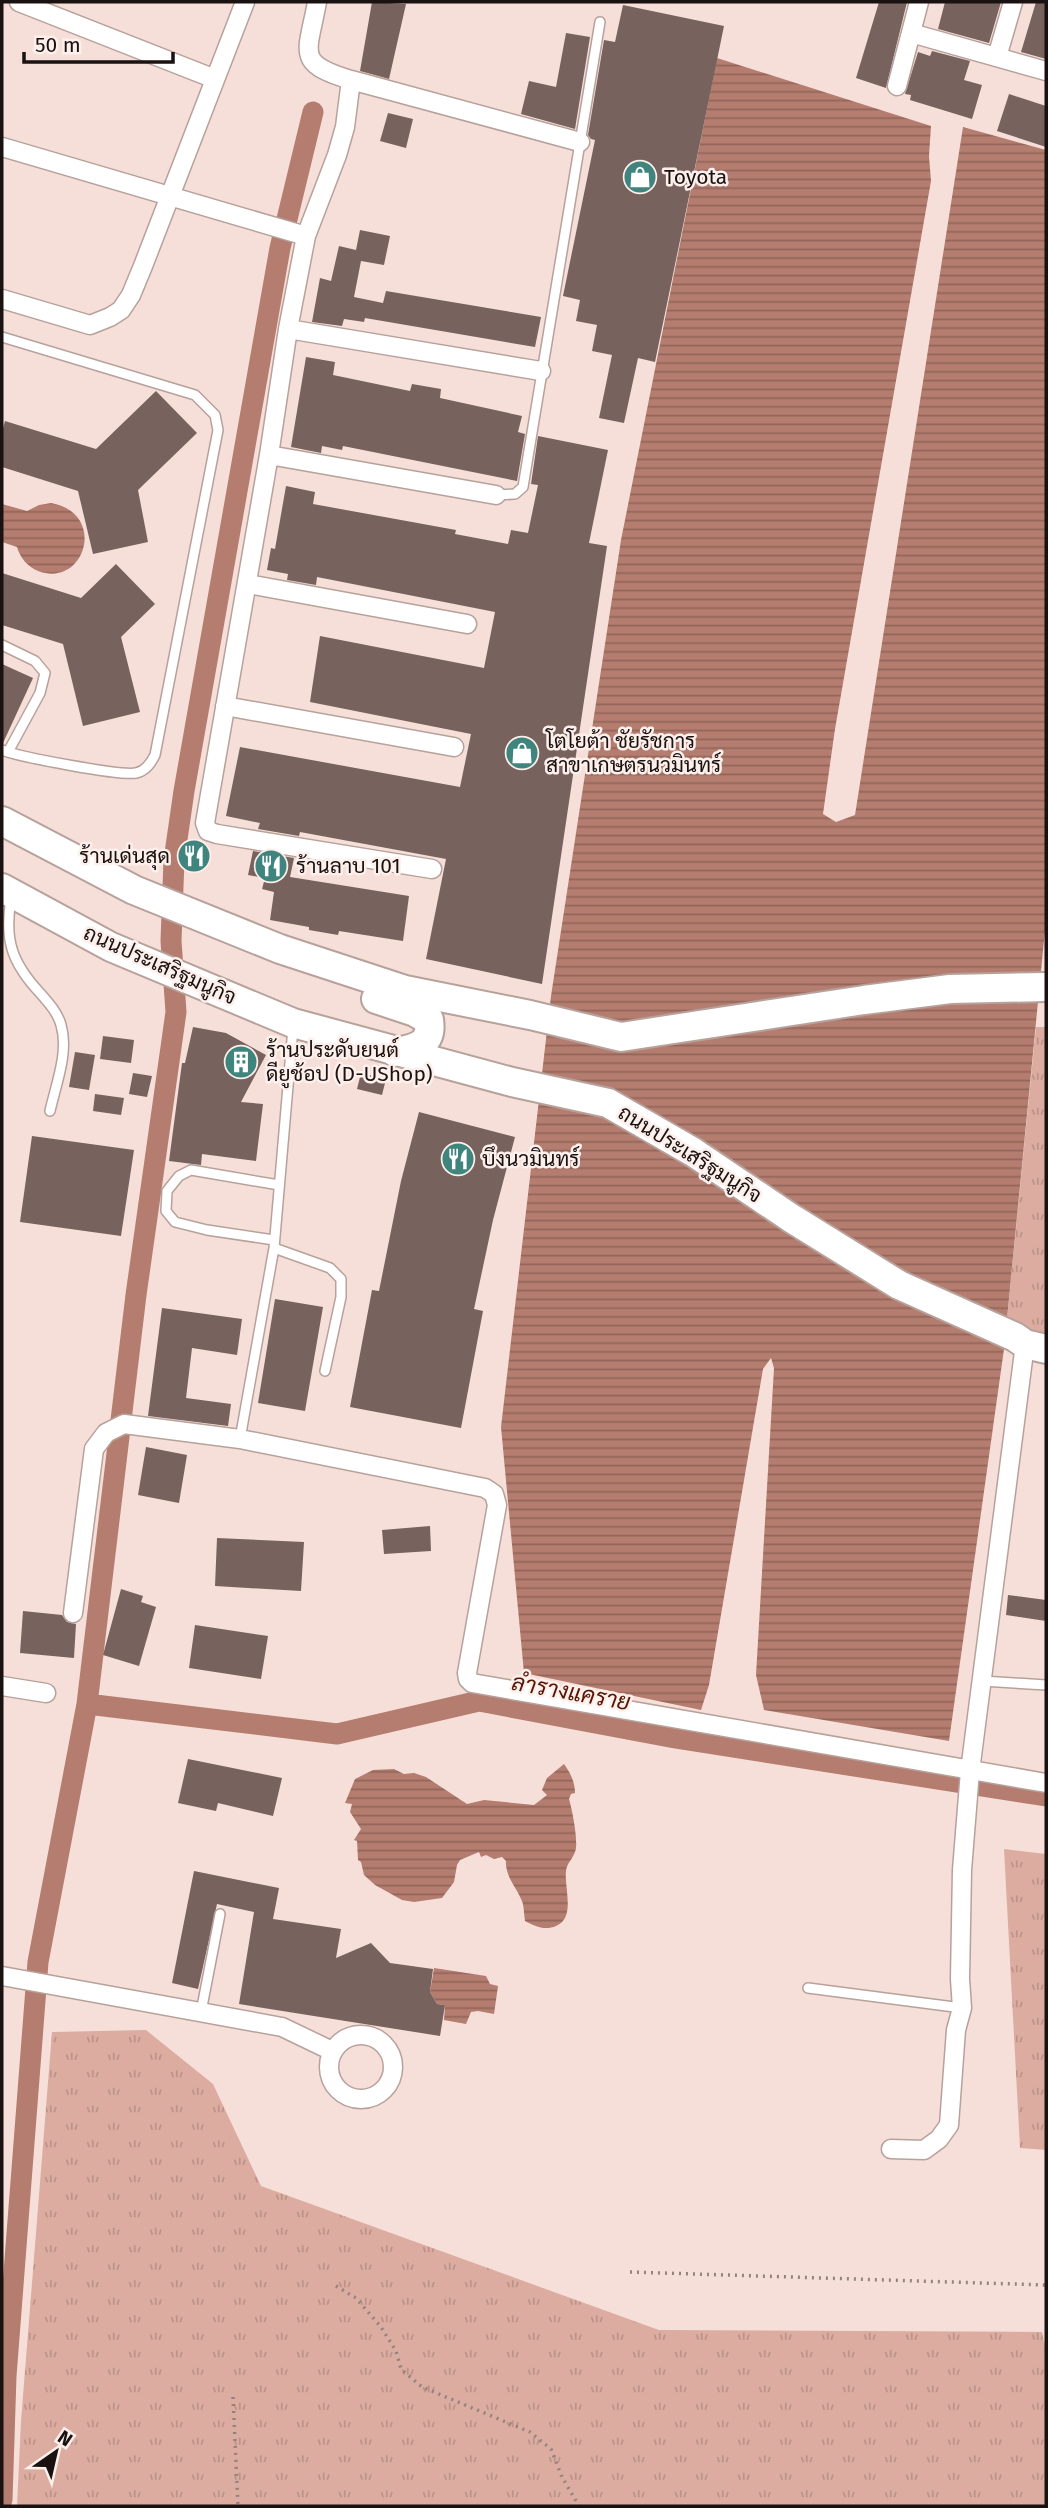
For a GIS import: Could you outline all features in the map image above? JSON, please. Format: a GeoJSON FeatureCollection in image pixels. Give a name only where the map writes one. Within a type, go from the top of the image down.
{"type":"FeatureCollection","features":[{"type":"Feature","properties":{"kind":"main road"},"geometry":{"type":"LineString","coordinates":[[2,821],[171,908],[281,949],[405,990],[530,1015],[621,1037],[950,989],[1046,987]]}},
{"type":"Feature","properties":{"kind":"main road","name":"ถนนประเสริฐมนูกิจ"},"geometry":{"type":"LineString","coordinates":[[7,891],[111,947],[293,1023],[512,1082],[608,1103],[693,1152],[899,1285],[1029,1343]]}},
{"type":"Feature","properties":{"kind":"main road"},"geometry":{"type":"LineString","coordinates":[[171,908],[190,930],[415,1012],[429,1020],[431,1029],[427,1041],[415,1049],[396,1052]]}},
{"type":"Feature","properties":{"kind":"street"},"geometry":{"type":"LineString","coordinates":[[19,2],[215,79]]}},
{"type":"Feature","properties":{"kind":"street"},"geometry":{"type":"LineString","coordinates":[[2,299],[90,325],[121,310],[131,295],[245,2]]}},
{"type":"Feature","properties":{"kind":"street"},"geometry":{"type":"LineString","coordinates":[[317,2],[309,49],[310,60],[319,69],[580,142]]}},
{"type":"Feature","properties":{"kind":"street"},"geometry":{"type":"LineString","coordinates":[[897,86],[919,2]]}},
{"type":"Feature","properties":{"kind":"street"},"geometry":{"type":"LineString","coordinates":[[997,57],[1013,2]]}},
{"type":"Feature","properties":{"kind":"street"},"geometry":{"type":"LineString","coordinates":[[911,33],[1046,71]]}},
{"type":"Feature","properties":{"kind":"street"},"geometry":{"type":"LineString","coordinates":[[351,80],[345,127],[337,155],[291,232],[288,328],[248,584],[205,823],[208,831],[432,869]]}},
{"type":"Feature","properties":{"kind":"street"},"geometry":{"type":"LineString","coordinates":[[2,147],[291,232]]}},
{"type":"Feature","properties":{"kind":"street"},"geometry":{"type":"LineString","coordinates":[[288,328],[541,371]]}},
{"type":"Feature","properties":{"kind":"street"},"geometry":{"type":"LineString","coordinates":[[269,455],[496,495]]}},
{"type":"Feature","properties":{"kind":"street"},"geometry":{"type":"LineString","coordinates":[[248,584],[467,624]]}},
{"type":"Feature","properties":{"kind":"street"},"geometry":{"type":"LineString","coordinates":[[225,706],[454,747]]}},
{"type":"Feature","properties":{"kind":"street"},"geometry":{"type":"LineString","coordinates":[[891,2149],[924,2150],[939,2139],[948,2125],[956,2030],[962,2008],[962,1870],[969,1782],[1029,1343]]}},
{"type":"Feature","properties":{"kind":"street"},"geometry":{"type":"LineString","coordinates":[[73,1613],[94,1449],[106,1433],[120,1426],[240,1439],[485,1488],[494,1494],[497,1505],[467,1674],[472,1683],[969,1782],[1046,1783]]}},
{"type":"Feature","properties":{"kind":"street"},"geometry":{"type":"LineString","coordinates":[[2,1686],[46,1693]]}},
{"type":"Feature","properties":{"kind":"street"},"geometry":{"type":"LineString","coordinates":[[2,1976],[282,2027],[332,2051]]}},
{"type":"Feature","properties":{"kind":"lane"},"geometry":{"type":"LineString","coordinates":[[496,495],[515,494],[523,487],[600,22]]}},
{"type":"Feature","properties":{"kind":"lane"},"geometry":{"type":"LineString","coordinates":[[2,337],[195,396],[215,415],[218,430],[155,755],[148,767],[135,774],[5,751],[40,693],[45,673],[35,660],[2,645]]}},
{"type":"Feature","properties":{"kind":"lane"},"geometry":{"type":"LineString","coordinates":[[7,891],[7,922],[13,956],[61,1023],[64,1047],[50,1111]]}},
{"type":"Feature","properties":{"kind":"lane"},"geometry":{"type":"LineString","coordinates":[[240,1439],[274,1244],[293,1023]]}},
{"type":"Feature","properties":{"kind":"lane"},"geometry":{"type":"LineString","coordinates":[[279,1185],[191,1170],[179,1176],[167,1191],[166,1212],[175,1222],[274,1244],[330,1268],[341,1279],[341,1297],[325,1371]]}},
{"type":"Feature","properties":{"kind":"lane"},"geometry":{"type":"LineString","coordinates":[[982,1681],[1046,1685]]}},
{"type":"Feature","properties":{"kind":"lane"},"geometry":{"type":"LineString","coordinates":[[201,2012],[220,1914]]}},
{"type":"Feature","properties":{"kind":"lane"},"geometry":{"type":"LineString","coordinates":[[808,1988],[962,2008]]}},
{"type":"Feature","properties":{"kind":"path"},"geometry":{"type":"LineString","coordinates":[[630,2272],[1046,2285]]}},
{"type":"Feature","properties":{"kind":"path"},"geometry":{"type":"LineString","coordinates":[[336,2286],[356,2298],[381,2327],[396,2351],[401,2369],[422,2386],[530,2432],[551,2449],[562,2477],[579,2506]]}},
{"type":"Feature","properties":{"kind":"path"},"geometry":{"type":"LineString","coordinates":[[233,2397],[238,2506]]}},
{"type":"Feature","properties":{"kind":"green space"},"geometry":{"type":"Polygon","coordinates":[[[1036,1027],[1046,1027],[1046,1360],[1004,1349],[1036,1027]]]}},
{"type":"Feature","properties":{"kind":"green space"},"geometry":{"type":"Polygon","coordinates":[[[1004,1849],[1046,1854],[1046,2150],[1020,2148],[1004,1849]]]}},
{"type":"Feature","properties":{"kind":"green space"},"geometry":{"type":"Polygon","coordinates":[[[146,2030],[213,2084],[261,2186],[659,2330],[1042,2332],[1046,2351],[1046,2506],[17,2506],[21,2421],[52,2032],[146,2030]]]}},
{"type":"Feature","properties":{"kind":"shaded area"},"geometry":{"type":"Polygon","coordinates":[[[717,58],[931,126],[931,181],[835,729],[823,814],[836,822],[855,815],[963,127],[1046,150],[1046,920],[1004,1349],[949,1741],[764,1710],[756,1675],[774,1368],[771,1358],[763,1369],[709,1685],[701,1710],[524,1673],[501,1427],[551,996],[621,540],[717,58]]]}},
{"type":"Feature","properties":{"kind":"shaded area"},"geometry":{"type":"Polygon","coordinates":[[[51,503],[69,510],[80,520],[84,534],[84,548],[78,560],[68,569],[54,574],[34,569],[22,558],[17,547],[2,542],[2,504],[27,511],[51,503]]]}},
{"type":"Feature","properties":{"kind":"shaded area"},"geometry":{"type":"Polygon","coordinates":[[[564,1764],[575,1789],[569,1799],[575,1826],[576,1848],[566,1871],[566,1916],[556,1926],[544,1928],[525,1921],[521,1898],[502,1857],[481,1857],[479,1852],[460,1860],[454,1882],[442,1898],[414,1902],[402,1900],[375,1885],[364,1875],[358,1860],[357,1841],[354,1840],[361,1829],[350,1812],[352,1804],[345,1803],[355,1779],[373,1770],[394,1769],[404,1774],[414,1773],[426,1777],[467,1804],[484,1800],[534,1805],[547,1795],[542,1790],[547,1778],[564,1764]]]}},
{"type":"Feature","properties":{"kind":"shaded area"},"geometry":{"type":"Polygon","coordinates":[[[434,1968],[486,1976],[490,1984],[498,1986],[494,2014],[471,2012],[466,2024],[444,2020],[445,2005],[437,2004],[430,1992],[434,1968]]]}},
{"type":"Feature","properties":{"kind":"building"},"geometry":{"type":"Polygon","coordinates":[[[372,2],[406,4],[389,79],[360,71],[372,2]]]}},
{"type":"Feature","properties":{"kind":"building"},"geometry":{"type":"Polygon","coordinates":[[[879,2],[907,2],[886,88],[856,78],[879,2]]]}},
{"type":"Feature","properties":{"kind":"building"},"geometry":{"type":"Polygon","coordinates":[[[945,2],[1001,2],[989,43],[938,29],[945,2]]]}},
{"type":"Feature","properties":{"kind":"building"},"geometry":{"type":"Polygon","coordinates":[[[1036,2],[1046,2],[1046,59],[1021,52],[1036,2]]]}},
{"type":"Feature","properties":{"kind":"building","name":"Toyota"},"geometry":{"type":"Polygon","coordinates":[[[623,5],[724,26],[655,362],[638,358],[624,423],[599,418],[612,355],[592,351],[597,325],[576,321],[580,300],[563,296],[595,140],[588,135],[604,40],[615,42],[623,5]]]}},
{"type":"Feature","properties":{"kind":"building"},"geometry":{"type":"Polygon","coordinates":[[[566,33],[590,37],[575,129],[521,114],[529,81],[556,87],[566,33]]]}},
{"type":"Feature","properties":{"kind":"building"},"geometry":{"type":"Polygon","coordinates":[[[932,51],[970,61],[964,80],[982,85],[972,119],[910,100],[911,95],[905,94],[918,52],[930,56],[932,51]]]}},
{"type":"Feature","properties":{"kind":"building"},"geometry":{"type":"Polygon","coordinates":[[[1009,94],[1046,106],[1046,147],[997,131],[1009,94]]]}},
{"type":"Feature","properties":{"kind":"building"},"geometry":{"type":"Polygon","coordinates":[[[388,113],[413,119],[406,148],[380,141],[388,113]]]}},
{"type":"Feature","properties":{"kind":"building"},"geometry":{"type":"Polygon","coordinates":[[[360,230],[390,236],[384,265],[361,261],[354,297],[383,303],[386,291],[541,317],[535,347],[365,318],[364,322],[344,319],[342,326],[312,322],[320,278],[331,281],[339,246],[356,250],[360,230]]]}},
{"type":"Feature","properties":{"kind":"building"},"geometry":{"type":"Polygon","coordinates":[[[306,357],[335,362],[333,375],[410,391],[412,384],[441,389],[440,398],[522,416],[518,432],[525,434],[517,481],[343,446],[342,450],[322,446],[321,453],[291,447],[306,357]]]}},
{"type":"Feature","properties":{"kind":"building"},"geometry":{"type":"Polygon","coordinates":[[[156,391],[197,433],[138,490],[148,542],[93,554],[78,491],[2,467],[2,432],[5,421],[96,449],[156,391]]]}},
{"type":"Feature","properties":{"kind":"building"},"geometry":{"type":"Polygon","coordinates":[[[538,436],[608,450],[589,543],[607,546],[542,984],[426,959],[446,859],[300,832],[299,836],[258,829],[260,823],[226,816],[240,747],[460,787],[471,734],[310,702],[320,636],[484,668],[495,612],[317,577],[316,585],[287,580],[288,574],[267,570],[271,548],[275,549],[286,486],[315,492],[313,504],[456,530],[455,534],[508,544],[511,530],[528,533],[538,485],[531,484],[538,436]]]}},
{"type":"Feature","properties":{"kind":"building"},"geometry":{"type":"Polygon","coordinates":[[[116,564],[155,604],[121,637],[140,712],[83,726],[63,644],[2,625],[2,573],[81,598],[116,564]]]}},
{"type":"Feature","properties":{"kind":"building"},"geometry":{"type":"Polygon","coordinates":[[[2,664],[33,678],[3,743],[2,743],[2,664]]]}},
{"type":"Feature","properties":{"kind":"building","name":"ร้านเด่นสุด"},"geometry":{"type":"Polygon","coordinates":[[[185,844],[205,846],[202,868],[182,865],[185,844]]]}},
{"type":"Feature","properties":{"kind":"building"},"geometry":{"type":"Polygon","coordinates":[[[253,851],[294,858],[290,877],[409,896],[403,941],[339,931],[338,935],[270,920],[274,892],[262,889],[265,878],[248,875],[253,851]]]}},
{"type":"Feature","properties":{"kind":"building"},"geometry":{"type":"Polygon","coordinates":[[[193,1027],[226,1033],[266,1055],[241,1102],[263,1104],[256,1161],[202,1154],[201,1165],[169,1161],[182,1063],[185,1063],[193,1027]]]}},
{"type":"Feature","properties":{"kind":"building"},"geometry":{"type":"Polygon","coordinates":[[[103,1036],[134,1040],[131,1063],[100,1059],[103,1036]]]}},
{"type":"Feature","properties":{"kind":"building"},"geometry":{"type":"Polygon","coordinates":[[[75,1052],[95,1055],[89,1090],[69,1087],[75,1052]]]}},
{"type":"Feature","properties":{"kind":"building"},"geometry":{"type":"Polygon","coordinates":[[[133,1073],[152,1076],[147,1097],[129,1094],[133,1073]]]}},
{"type":"Feature","properties":{"kind":"building"},"geometry":{"type":"Polygon","coordinates":[[[361,1073],[386,1079],[382,1095],[357,1089],[361,1073]]]}},
{"type":"Feature","properties":{"kind":"building"},"geometry":{"type":"Polygon","coordinates":[[[95,1094],[124,1098],[121,1115],[93,1111],[95,1094]]]}},
{"type":"Feature","properties":{"kind":"building"},"geometry":{"type":"Polygon","coordinates":[[[419,1112],[515,1137],[493,1220],[474,1309],[483,1311],[461,1428],[350,1407],[372,1290],[379,1291],[401,1181],[419,1112]]]}},
{"type":"Feature","properties":{"kind":"building"},"geometry":{"type":"Polygon","coordinates":[[[32,1136],[134,1150],[121,1236],[20,1222],[32,1136]]]}},
{"type":"Feature","properties":{"kind":"building"},"geometry":{"type":"Polygon","coordinates":[[[275,1299],[323,1307],[305,1411],[258,1403],[275,1299]]]}},
{"type":"Feature","properties":{"kind":"building"},"geometry":{"type":"Polygon","coordinates":[[[162,1308],[242,1319],[237,1355],[192,1348],[186,1398],[231,1404],[228,1426],[148,1416],[162,1308]]]}},
{"type":"Feature","properties":{"kind":"building"},"geometry":{"type":"Polygon","coordinates":[[[146,1447],[187,1455],[179,1503],[138,1495],[146,1447]]]}},
{"type":"Feature","properties":{"kind":"building"},"geometry":{"type":"Polygon","coordinates":[[[430,1526],[431,1551],[384,1554],[382,1530],[430,1526]]]}},
{"type":"Feature","properties":{"kind":"building"},"geometry":{"type":"Polygon","coordinates":[[[217,1538],[304,1542],[301,1591],[215,1586],[217,1538]]]}},
{"type":"Feature","properties":{"kind":"building"},"geometry":{"type":"Polygon","coordinates":[[[121,1589],[143,1596],[141,1602],[156,1607],[139,1666],[103,1655],[121,1589]]]}},
{"type":"Feature","properties":{"kind":"building"},"geometry":{"type":"Polygon","coordinates":[[[1008,1595],[1046,1600],[1046,1621],[1006,1615],[1008,1595]]]}},
{"type":"Feature","properties":{"kind":"building"},"geometry":{"type":"Polygon","coordinates":[[[23,1611],[62,1615],[67,1622],[76,1624],[74,1658],[20,1653],[23,1611]]]}},
{"type":"Feature","properties":{"kind":"building"},"geometry":{"type":"Polygon","coordinates":[[[195,1625],[268,1636],[261,1679],[189,1668],[195,1625]]]}},
{"type":"Feature","properties":{"kind":"building"},"geometry":{"type":"Polygon","coordinates":[[[188,1759],[282,1778],[273,1816],[218,1803],[216,1811],[178,1803],[188,1759]]]}},
{"type":"Feature","properties":{"kind":"building"},"geometry":{"type":"Polygon","coordinates":[[[194,1871],[279,1888],[273,1919],[341,1929],[336,1958],[371,1943],[390,1963],[433,1969],[430,1992],[437,2004],[445,2005],[440,2036],[239,2004],[254,1912],[217,1904],[198,1989],[172,1983],[194,1871]]]}},
{"type":"Feature","properties":{"kind":"waterway"},"geometry":{"type":"LineString","coordinates":[[2,2500],[6,2376],[38,1962],[87,1704],[136,1295],[176,1012],[171,941],[174,860],[280,248],[313,112]]}},
{"type":"Feature","properties":{"kind":"waterway","name":"ลำรางแคราย"},"geometry":{"type":"LineString","coordinates":[[87,1704],[337,1734],[479,1701],[675,1738],[1046,1796]]}},
{"type":"Feature","properties":{"kind":"place","name":"Toyota"},"geometry":{"type":"Point","coordinates":[640,177]}},
{"type":"Feature","properties":{"kind":"place","name":"โตโยต้า ชัยรัชการ สาขาเกษตรนวมินทร์"},"geometry":{"type":"Point","coordinates":[522,753]}},
{"type":"Feature","properties":{"kind":"place","name":"ร้านเด่นสุด"},"geometry":{"type":"Point","coordinates":[194,856]}},
{"type":"Feature","properties":{"kind":"place","name":"ร้านลาบ 101"},"geometry":{"type":"Point","coordinates":[271,866]}},
{"type":"Feature","properties":{"kind":"place","name":"ร้านประดับยนต์ ดียูช้อป (D-UShop)"},"geometry":{"type":"Point","coordinates":[241,1062]}},
{"type":"Feature","properties":{"kind":"place","name":"บึงนวมินทร์"},"geometry":{"type":"Point","coordinates":[458,1159]}}]}
